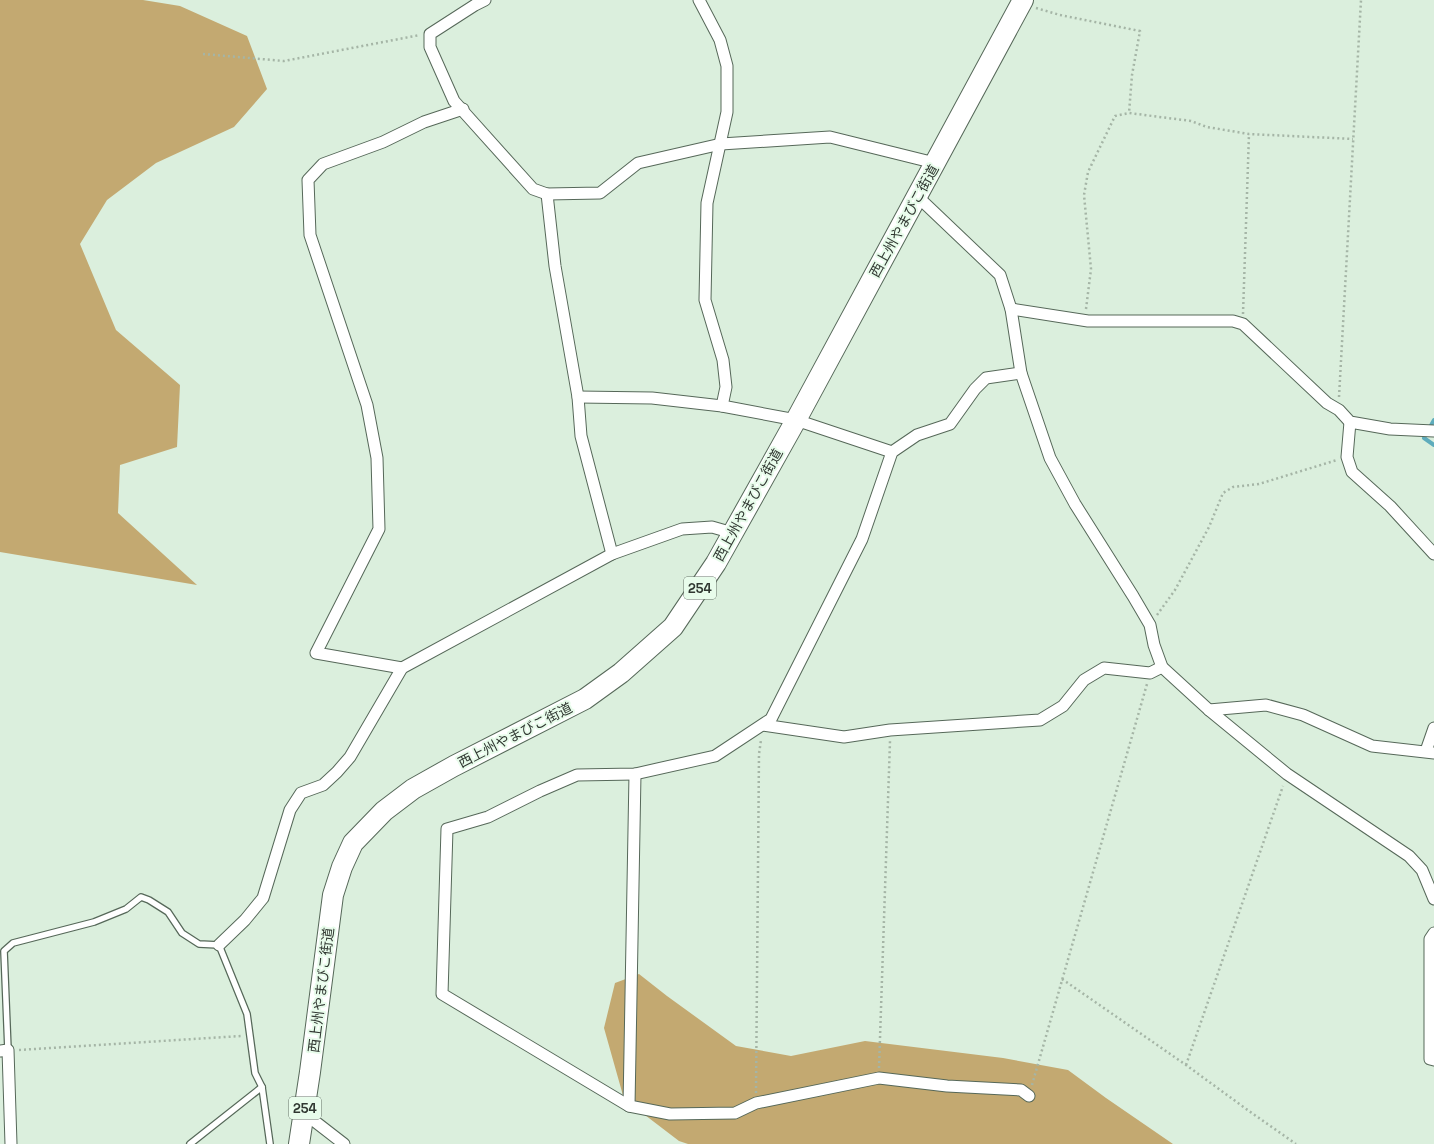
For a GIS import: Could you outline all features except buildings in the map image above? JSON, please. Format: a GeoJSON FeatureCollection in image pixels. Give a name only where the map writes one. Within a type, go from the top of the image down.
{"type":"FeatureCollection","features":[{"type":"Feature","properties":{"kind":"highway","name":"西上州やまびこ街道"},"geometry":{"type":"LineString","coordinates":[[299,1144],[333,894],[342,867],[354,843],[384,811],[413,789],[585,698],[622,673],[673,627],[716,563],[733,533],[796,420],[1022,2]]}},
{"type":"Feature","properties":{"kind":"street"},"geometry":{"type":"LineString","coordinates":[[485,0],[430,34],[430,47],[454,101],[463,109],[533,189],[547,194],[600,193],[638,163],[721,144],[830,137],[935,163]]}},
{"type":"Feature","properties":{"kind":"street"},"geometry":{"type":"LineString","coordinates":[[699,0],[720,40],[727,66],[727,112],[707,203],[704,300],[723,360],[726,387],[722,406]]}},
{"type":"Feature","properties":{"kind":"street"},"geometry":{"type":"LineString","coordinates":[[402,668],[316,653],[380,528],[377,458],[366,405],[310,235],[308,180],[323,164],[383,142],[424,122],[463,109]]}},
{"type":"Feature","properties":{"kind":"street"},"geometry":{"type":"LineString","coordinates":[[547,194],[555,266],[578,397],[581,436],[612,554]]}},
{"type":"Feature","properties":{"kind":"street"},"geometry":{"type":"LineString","coordinates":[[917,196],[1000,276],[1011,309],[1021,373],[1050,458],[1075,504],[1150,625],[1154,645],[1162,667],[1209,710],[1287,774],[1409,856],[1422,870],[1434,899]]}},
{"type":"Feature","properties":{"kind":"street"},"geometry":{"type":"LineString","coordinates":[[1011,309],[1084,321],[1233,321],[1243,324],[1327,403],[1339,410],[1350,422],[1390,429],[1434,431]]}},
{"type":"Feature","properties":{"kind":"street"},"geometry":{"type":"LineString","coordinates":[[1021,373],[986,378],[975,389],[950,424],[917,435],[892,452],[862,539],[771,719],[716,756],[635,774],[577,775],[540,791],[488,817],[447,829],[442,994],[629,1106],[670,1114],[735,1113],[756,1103],[879,1078],[947,1086],[1021,1090],[1029,1096]]}},
{"type":"Feature","properties":{"kind":"street"},"geometry":{"type":"LineString","coordinates":[[578,397],[652,398],[722,406],[796,420],[892,452]]}},
{"type":"Feature","properties":{"kind":"street"},"geometry":{"type":"LineString","coordinates":[[1350,422],[1347,457],[1352,472],[1390,506],[1434,554]]}},
{"type":"Feature","properties":{"kind":"street"},"geometry":{"type":"LineString","coordinates":[[219,945],[245,920],[263,898],[290,810],[301,793],[324,785],[350,757],[402,668],[612,554],[682,529],[712,527],[733,533]]}},
{"type":"Feature","properties":{"kind":"street"},"geometry":{"type":"LineString","coordinates":[[763,725],[844,737],[890,730],[1040,720],[1063,706],[1084,680],[1104,668],[1150,673],[1162,667]]}},
{"type":"Feature","properties":{"kind":"street"},"geometry":{"type":"LineString","coordinates":[[1209,710],[1266,705],[1303,715],[1372,746],[1430,752],[1434,728]]}},
{"type":"Feature","properties":{"kind":"street"},"geometry":{"type":"LineString","coordinates":[[629,1106],[635,774]]}},
{"type":"Feature","properties":{"kind":"street"},"geometry":{"type":"LineString","coordinates":[[1434,933],[1430,939],[1430,1059],[1434,1060]]}},
{"type":"Feature","properties":{"kind":"street"},"geometry":{"type":"LineString","coordinates":[[4,1051],[11,1144]]}},
{"type":"Feature","properties":{"kind":"street"},"geometry":{"type":"LineString","coordinates":[[304,1114],[344,1144]]}},
{"type":"Feature","properties":{"kind":"lane"},"geometry":{"type":"LineString","coordinates":[[4,1051],[4,951],[13,943],[94,922],[126,909],[141,897],[149,900],[168,912],[182,933],[199,944],[219,945],[247,1014],[255,1073],[262,1087],[270,1144]]}},
{"type":"Feature","properties":{"kind":"lane"},"geometry":{"type":"LineString","coordinates":[[190,1144],[262,1087]]}},
{"type":"Feature","properties":{"kind":"path"},"geometry":{"type":"LineString","coordinates":[[1339,410],[1361,0]]}},
{"type":"Feature","properties":{"kind":"path"},"geometry":{"type":"LineString","coordinates":[[1022,2],[1060,15],[1140,31],[1132,75],[1129,113]]}},
{"type":"Feature","properties":{"kind":"path"},"geometry":{"type":"LineString","coordinates":[[202,54],[284,60],[430,34]]}},
{"type":"Feature","properties":{"kind":"path"},"geometry":{"type":"LineString","coordinates":[[1084,321],[1091,269],[1084,195],[1088,172],[1115,116],[1129,113],[1191,121],[1207,128],[1249,134],[1353,139]]}},
{"type":"Feature","properties":{"kind":"path"},"geometry":{"type":"LineString","coordinates":[[1243,324],[1249,134]]}},
{"type":"Feature","properties":{"kind":"path"},"geometry":{"type":"LineString","coordinates":[[1150,625],[1175,590],[1209,527],[1223,493],[1233,487],[1259,484],[1347,457]]}},
{"type":"Feature","properties":{"kind":"path"},"geometry":{"type":"LineString","coordinates":[[1029,1096],[1150,673]]}},
{"type":"Feature","properties":{"kind":"path"},"geometry":{"type":"LineString","coordinates":[[756,1103],[756,926],[759,754],[763,725]]}},
{"type":"Feature","properties":{"kind":"path"},"geometry":{"type":"LineString","coordinates":[[879,1078],[890,730]]}},
{"type":"Feature","properties":{"kind":"path"},"geometry":{"type":"LineString","coordinates":[[1186,1065],[1287,774]]}},
{"type":"Feature","properties":{"kind":"path"},"geometry":{"type":"LineString","coordinates":[[1062,979],[1296,1144]]}},
{"type":"Feature","properties":{"kind":"path"},"geometry":{"type":"LineString","coordinates":[[4,1051],[250,1036]]}},
{"type":"Feature","properties":{"kind":"shaded area"},"geometry":{"type":"Polygon","coordinates":[[[0,0],[143,0],[180,6],[247,36],[267,89],[234,127],[156,163],[107,200],[80,244],[116,330],[180,385],[177,447],[120,465],[118,513],[197,585],[0,552],[0,0]]]}},
{"type":"Feature","properties":{"kind":"shaded area"},"geometry":{"type":"Polygon","coordinates":[[[639,974],[736,1046],[791,1056],[865,1041],[1003,1058],[1068,1070],[1173,1144],[688,1144],[679,1141],[624,1099],[604,1028],[615,983],[639,974]]]}},
{"type":"Feature","properties":{"kind":"waterway"},"geometry":{"type":"LineString","coordinates":[[1434,420],[1424,438],[1434,445]]}}]}
